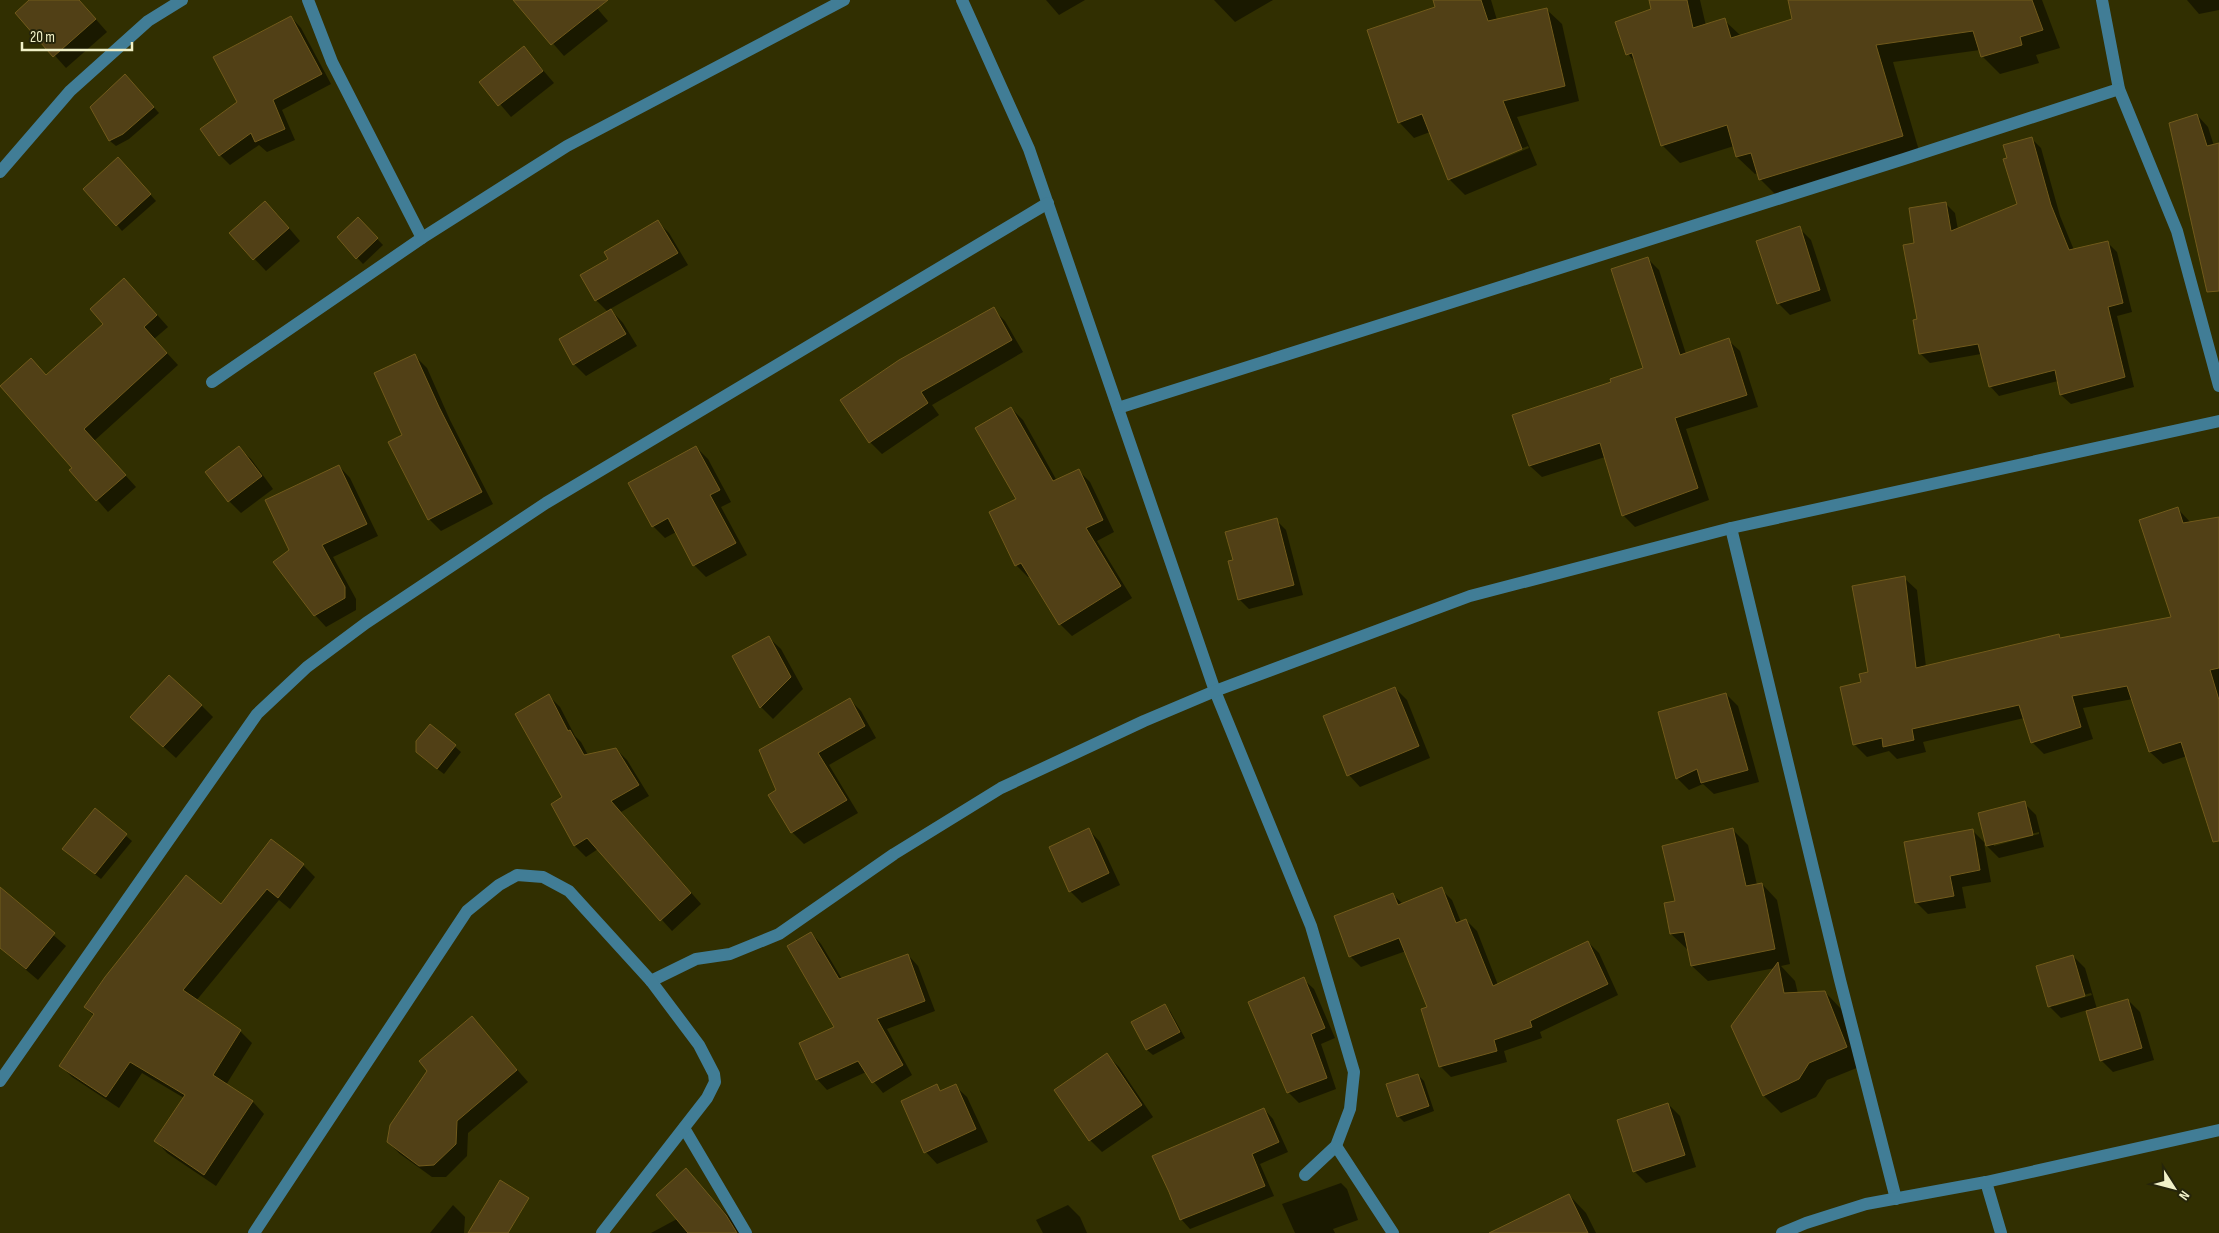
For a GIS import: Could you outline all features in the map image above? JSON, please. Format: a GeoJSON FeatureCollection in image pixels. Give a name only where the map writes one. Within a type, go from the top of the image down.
{"type":"FeatureCollection","features":[{"type":"Feature","properties":{"kind":"street"},"geometry":{"type":"LineString","coordinates":[[0,172],[70,91],[148,21],[182,0]]}},
{"type":"Feature","properties":{"kind":"street"},"geometry":{"type":"LineString","coordinates":[[308,0],[332,62],[422,238]]}},
{"type":"Feature","properties":{"kind":"street"},"geometry":{"type":"LineString","coordinates":[[212,382],[422,238],[567,146],[844,0]]}},
{"type":"Feature","properties":{"kind":"street"},"geometry":{"type":"LineString","coordinates":[[962,0],[1029,149],[1215,691],[1311,926],[1354,1072],[1350,1109],[1336,1146],[1305,1175]]}},
{"type":"Feature","properties":{"kind":"street"},"geometry":{"type":"LineString","coordinates":[[2102,0],[2119,89],[2177,230],[2219,386]]}},
{"type":"Feature","properties":{"kind":"street"},"geometry":{"type":"LineString","coordinates":[[1118,408],[2119,89]]}},
{"type":"Feature","properties":{"kind":"street"},"geometry":{"type":"LineString","coordinates":[[0,1081],[257,714],[307,667],[366,623],[546,502],[1048,203]]}},
{"type":"Feature","properties":{"kind":"street"},"geometry":{"type":"LineString","coordinates":[[651,981],[696,959],[730,954],[779,934],[894,854],[1002,788],[1144,721],[1215,691],[1470,596],[1731,528],[2219,421]]}},
{"type":"Feature","properties":{"kind":"street"},"geometry":{"type":"LineString","coordinates":[[1731,528],[1840,980],[1896,1199]]}},
{"type":"Feature","properties":{"kind":"street"},"geometry":{"type":"LineString","coordinates":[[254,1233],[467,911],[499,885],[517,875],[543,877],[569,891],[651,981],[699,1044],[714,1074],[715,1082],[707,1098],[602,1233]]}},
{"type":"Feature","properties":{"kind":"street"},"geometry":{"type":"LineString","coordinates":[[684,1128],[746,1233]]}},
{"type":"Feature","properties":{"kind":"street"},"geometry":{"type":"LineString","coordinates":[[1782,1233],[1806,1223],[1866,1204],[1986,1182],[2219,1130]]}},
{"type":"Feature","properties":{"kind":"street"},"geometry":{"type":"LineString","coordinates":[[1336,1146],[1393,1233]]}},
{"type":"Feature","properties":{"kind":"street"},"geometry":{"type":"LineString","coordinates":[[1986,1182],[2001,1233]]}},
{"type":"Feature","properties":{"kind":"building"},"geometry":{"type":"Polygon","coordinates":[[[29,0],[79,0],[96,19],[53,57],[15,13],[29,0]]]}},
{"type":"Feature","properties":{"kind":"building"},"geometry":{"type":"Polygon","coordinates":[[[513,0],[608,0],[551,45],[513,0]]]}},
{"type":"Feature","properties":{"kind":"building"},"geometry":{"type":"Polygon","coordinates":[[[1433,0],[1481,0],[1488,21],[1547,8],[1565,86],[1503,101],[1522,149],[1448,180],[1422,114],[1398,123],[1367,30],[1435,7],[1433,0]]]}},
{"type":"Feature","properties":{"kind":"building"},"geometry":{"type":"Polygon","coordinates":[[[1649,0],[1687,0],[1693,28],[1725,18],[1731,38],[1792,19],[1788,0],[2032,0],[2043,30],[2020,37],[2022,45],[1981,57],[1973,31],[1876,45],[1903,136],[1759,180],[1751,153],[1736,157],[1727,125],[1661,146],[1632,53],[1626,55],[1615,22],[1651,9],[1649,0]]]}},
{"type":"Feature","properties":{"kind":"building"},"geometry":{"type":"Polygon","coordinates":[[[291,16],[322,74],[273,100],[285,129],[255,142],[251,133],[219,156],[200,129],[237,102],[213,57],[291,16]]]}},
{"type":"Feature","properties":{"kind":"building"},"geometry":{"type":"Polygon","coordinates":[[[524,46],[543,71],[498,106],[479,82],[524,46]]]}},
{"type":"Feature","properties":{"kind":"building"},"geometry":{"type":"Polygon","coordinates":[[[125,74],[154,107],[123,134],[109,141],[90,107],[125,74]]]}},
{"type":"Feature","properties":{"kind":"building"},"geometry":{"type":"Polygon","coordinates":[[[2197,114],[2207,146],[2219,143],[2219,291],[2207,292],[2169,123],[2197,114]]]}},
{"type":"Feature","properties":{"kind":"building"},"geometry":{"type":"Polygon","coordinates":[[[2032,137],[2051,205],[2069,250],[2108,241],[2123,303],[2108,307],[2125,377],[2060,395],[2055,370],[1989,387],[1978,344],[1919,354],[1913,320],[1917,319],[1903,245],[1914,243],[1909,208],[1946,202],[1951,231],[2017,204],[2003,159],[2007,158],[2003,145],[2032,137]]]}},
{"type":"Feature","properties":{"kind":"building"},"geometry":{"type":"Polygon","coordinates":[[[118,157],[151,194],[116,226],[83,189],[118,157]]]}},
{"type":"Feature","properties":{"kind":"building"},"geometry":{"type":"Polygon","coordinates":[[[265,201],[289,228],[253,260],[229,233],[265,201]]]}},
{"type":"Feature","properties":{"kind":"building"},"geometry":{"type":"Polygon","coordinates":[[[358,217],[378,238],[356,259],[337,237],[358,217]]]}},
{"type":"Feature","properties":{"kind":"building"},"geometry":{"type":"Polygon","coordinates":[[[658,220],[678,253],[595,301],[580,275],[608,259],[604,252],[658,220]]]}},
{"type":"Feature","properties":{"kind":"building"},"geometry":{"type":"Polygon","coordinates":[[[1800,226],[1820,290],[1777,304],[1756,241],[1800,226]]]}},
{"type":"Feature","properties":{"kind":"building"},"geometry":{"type":"Polygon","coordinates":[[[1648,257],[1680,355],[1729,338],[1747,395],[1675,418],[1698,488],[1622,516],[1600,443],[1529,466],[1512,415],[1611,382],[1610,379],[1643,368],[1611,269],[1648,257]]]}},
{"type":"Feature","properties":{"kind":"building"},"geometry":{"type":"Polygon","coordinates":[[[124,278],[157,315],[144,327],[167,353],[84,429],[126,475],[96,501],[69,470],[72,468],[0,386],[31,358],[46,375],[103,324],[90,309],[124,278]]]}},
{"type":"Feature","properties":{"kind":"building"},"geometry":{"type":"Polygon","coordinates":[[[994,307],[1012,340],[921,392],[928,403],[869,443],[840,400],[899,360],[994,307]]]}},
{"type":"Feature","properties":{"kind":"building"},"geometry":{"type":"Polygon","coordinates":[[[611,309],[626,334],[573,365],[559,339],[611,309]]]}},
{"type":"Feature","properties":{"kind":"building"},"geometry":{"type":"Polygon","coordinates":[[[415,354],[439,407],[482,492],[428,520],[388,442],[402,435],[374,373],[415,354]]]}},
{"type":"Feature","properties":{"kind":"building"},"geometry":{"type":"Polygon","coordinates":[[[1011,407],[1053,481],[1079,469],[1103,520],[1086,528],[1121,586],[1059,625],[1021,563],[1015,566],[989,512],[1016,499],[975,428],[1011,407]]]}},
{"type":"Feature","properties":{"kind":"building"},"geometry":{"type":"Polygon","coordinates":[[[239,446],[262,476],[228,502],[205,472],[239,446]]]}},
{"type":"Feature","properties":{"kind":"building"},"geometry":{"type":"Polygon","coordinates":[[[696,446],[720,490],[710,495],[736,543],[693,566],[668,518],[652,527],[628,483],[696,446]]]}},
{"type":"Feature","properties":{"kind":"building"},"geometry":{"type":"Polygon","coordinates":[[[339,465],[367,524],[322,545],[345,587],[345,598],[314,616],[273,562],[289,550],[265,500],[339,465]]]}},
{"type":"Feature","properties":{"kind":"building"},"geometry":{"type":"Polygon","coordinates":[[[2178,507],[2183,523],[2219,517],[2219,668],[2210,670],[2219,700],[2219,841],[2213,842],[2181,742],[2149,752],[2127,686],[2072,696],[2081,727],[2031,743],[2019,705],[1912,729],[1914,740],[1883,747],[1882,738],[1853,745],[1840,687],[1861,682],[1859,674],[1868,672],[1852,586],[1905,576],[1916,668],[2059,634],[2060,638],[2171,617],[2139,520],[2178,507]]]}},
{"type":"Feature","properties":{"kind":"building"},"geometry":{"type":"Polygon","coordinates":[[[1277,518],[1294,585],[1238,600],[1228,561],[1233,560],[1225,532],[1277,518]]]}},
{"type":"Feature","properties":{"kind":"building"},"geometry":{"type":"Polygon","coordinates":[[[769,636],[791,677],[760,708],[732,656],[769,636]]]}},
{"type":"Feature","properties":{"kind":"building"},"geometry":{"type":"Polygon","coordinates":[[[169,675],[202,705],[163,747],[130,717],[169,675]]]}},
{"type":"Feature","properties":{"kind":"building"},"geometry":{"type":"Polygon","coordinates":[[[1395,687],[1419,746],[1347,776],[1323,716],[1395,687]]]}},
{"type":"Feature","properties":{"kind":"building"},"geometry":{"type":"Polygon","coordinates":[[[1726,693],[1748,770],[1701,783],[1697,769],[1676,779],[1658,712],[1726,693]]]}},
{"type":"Feature","properties":{"kind":"building"},"geometry":{"type":"Polygon","coordinates":[[[549,694],[568,731],[570,730],[584,755],[616,748],[639,785],[611,801],[691,893],[660,921],[587,838],[574,846],[551,804],[562,797],[515,714],[549,694]]]}},
{"type":"Feature","properties":{"kind":"building"},"geometry":{"type":"Polygon","coordinates":[[[850,698],[865,726],[818,753],[847,800],[791,833],[768,795],[776,790],[759,750],[850,698]]]}},
{"type":"Feature","properties":{"kind":"building"},"geometry":{"type":"Polygon","coordinates":[[[430,724],[456,745],[437,769],[416,752],[416,741],[430,724]]]}},
{"type":"Feature","properties":{"kind":"building"},"geometry":{"type":"Polygon","coordinates":[[[2025,801],[2033,835],[1986,846],[1978,813],[2025,801]]]}},
{"type":"Feature","properties":{"kind":"building"},"geometry":{"type":"Polygon","coordinates":[[[95,808],[127,834],[95,874],[62,849],[95,808]]]}},
{"type":"Feature","properties":{"kind":"building"},"geometry":{"type":"Polygon","coordinates":[[[1089,828],[1109,873],[1069,892],[1049,847],[1089,828]]]}},
{"type":"Feature","properties":{"kind":"building"},"geometry":{"type":"Polygon","coordinates":[[[1733,828],[1746,886],[1762,883],[1775,949],[1691,966],[1684,932],[1670,934],[1664,903],[1675,901],[1662,846],[1733,828]]]}},
{"type":"Feature","properties":{"kind":"building"},"geometry":{"type":"Polygon","coordinates":[[[1973,829],[1980,870],[1950,876],[1954,896],[1915,903],[1904,842],[1973,829]]]}},
{"type":"Feature","properties":{"kind":"building"},"geometry":{"type":"Polygon","coordinates":[[[271,839],[304,864],[278,898],[267,889],[183,990],[241,1030],[213,1075],[253,1101],[204,1175],[154,1141],[185,1095],[130,1062],[106,1097],[59,1066],[94,1014],[84,1007],[105,977],[186,875],[221,904],[271,839]]]}},
{"type":"Feature","properties":{"kind":"building"},"geometry":{"type":"Polygon","coordinates":[[[0,887],[55,933],[26,969],[0,948],[0,887]]]}},
{"type":"Feature","properties":{"kind":"building"},"geometry":{"type":"Polygon","coordinates":[[[1442,887],[1456,923],[1466,919],[1493,986],[1588,941],[1608,984],[1530,1021],[1532,1027],[1494,1040],[1497,1051],[1439,1067],[1421,1009],[1427,1007],[1399,938],[1349,957],[1334,916],[1393,893],[1398,905],[1442,887]]]}},
{"type":"Feature","properties":{"kind":"building"},"geometry":{"type":"Polygon","coordinates":[[[811,932],[839,979],[908,954],[925,1001],[877,1019],[903,1065],[872,1083],[858,1061],[816,1080],[799,1043],[834,1027],[787,946],[811,932]]]}},
{"type":"Feature","properties":{"kind":"building"},"geometry":{"type":"Polygon","coordinates":[[[2073,955],[2085,996],[2048,1007],[2036,966],[2073,955]]]}},
{"type":"Feature","properties":{"kind":"building"},"geometry":{"type":"Polygon","coordinates":[[[1778,962],[1784,993],[1825,991],[1847,1047],[1809,1063],[1799,1079],[1763,1096],[1731,1026],[1778,962]]]}},
{"type":"Feature","properties":{"kind":"building"},"geometry":{"type":"Polygon","coordinates":[[[1304,977],[1325,1028],[1311,1034],[1327,1078],[1287,1093],[1248,1002],[1304,977]]]}},
{"type":"Feature","properties":{"kind":"building"},"geometry":{"type":"Polygon","coordinates":[[[2128,999],[2142,1048],[2100,1061],[2086,1011],[2128,999]]]}},
{"type":"Feature","properties":{"kind":"building"},"geometry":{"type":"Polygon","coordinates":[[[1165,1004],[1180,1032],[1146,1050],[1131,1022],[1165,1004]]]}},
{"type":"Feature","properties":{"kind":"building"},"geometry":{"type":"Polygon","coordinates":[[[472,1016],[517,1070],[457,1121],[456,1144],[434,1165],[419,1166],[387,1142],[390,1125],[427,1071],[419,1061],[472,1016]]]}},
{"type":"Feature","properties":{"kind":"building"},"geometry":{"type":"Polygon","coordinates":[[[1107,1053],[1142,1105],[1089,1141],[1054,1090],[1107,1053]]]}},
{"type":"Feature","properties":{"kind":"building"},"geometry":{"type":"Polygon","coordinates":[[[1418,1074],[1429,1106],[1397,1117],[1386,1084],[1418,1074]]]}},
{"type":"Feature","properties":{"kind":"building"},"geometry":{"type":"Polygon","coordinates":[[[937,1084],[940,1091],[956,1084],[976,1129],[924,1153],[901,1101],[937,1084]]]}},
{"type":"Feature","properties":{"kind":"building"},"geometry":{"type":"Polygon","coordinates":[[[1668,1103],[1685,1155],[1633,1172],[1617,1120],[1668,1103]]]}},
{"type":"Feature","properties":{"kind":"building"},"geometry":{"type":"Polygon","coordinates":[[[1264,1108],[1279,1142],[1252,1154],[1265,1186],[1180,1220],[1152,1156],[1264,1108]]]}},
{"type":"Feature","properties":{"kind":"building"},"geometry":{"type":"Polygon","coordinates":[[[686,1168],[726,1215],[737,1233],[688,1233],[656,1195],[686,1168]]]}},
{"type":"Feature","properties":{"kind":"building"},"geometry":{"type":"Polygon","coordinates":[[[500,1180],[529,1198],[508,1233],[468,1233],[500,1180]]]}},
{"type":"Feature","properties":{"kind":"building"},"geometry":{"type":"Polygon","coordinates":[[[1569,1194],[1588,1233],[1489,1233],[1569,1194]]]}}]}
